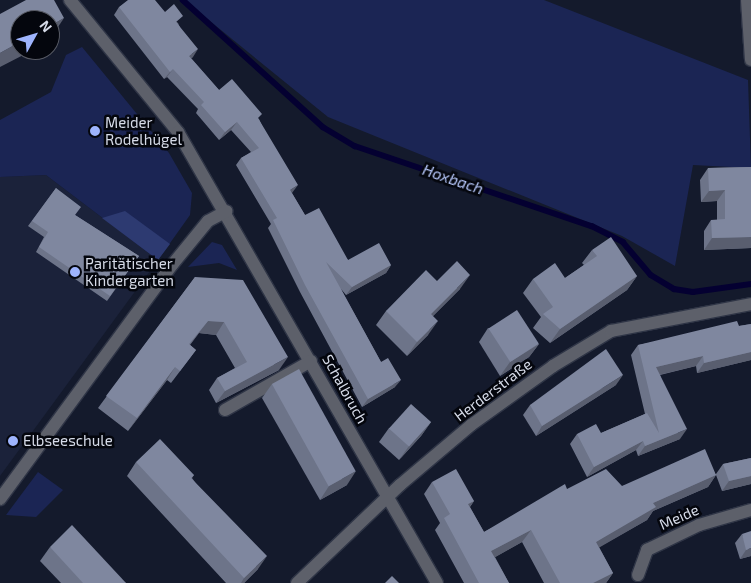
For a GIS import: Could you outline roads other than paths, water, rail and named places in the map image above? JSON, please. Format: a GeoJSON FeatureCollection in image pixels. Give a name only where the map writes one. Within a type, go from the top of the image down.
{"type":"FeatureCollection","features":[{"type":"Feature","properties":{"kind":"street","name":"Schalbruch"},"geometry":{"type":"LineString","coordinates":[[70,0],[178,132],[227,211],[385,498],[437,583]]}},
{"type":"Feature","properties":{"kind":"street"},"geometry":{"type":"LineString","coordinates":[[747,0],[751,60]]}},
{"type":"Feature","properties":{"kind":"street"},"geometry":{"type":"LineString","coordinates":[[0,499],[172,266],[208,221],[227,211]]}},
{"type":"Feature","properties":{"kind":"street","name":"Herderstraße"},"geometry":{"type":"LineString","coordinates":[[297,583],[385,498],[471,425],[553,366],[611,331],[751,304]]}},
{"type":"Feature","properties":{"kind":"street"},"geometry":{"type":"LineString","coordinates":[[225,410],[311,361]]}},
{"type":"Feature","properties":{"kind":"street","name":"Meide"},"geometry":{"type":"LineString","coordinates":[[638,575],[647,550],[699,525],[751,510]]}},
{"type":"Feature","properties":{"kind":"waterway","name":"Hoxbach"},"geometry":{"type":"LineString","coordinates":[[183,0],[323,127],[355,146],[592,226],[623,242],[651,275],[674,289],[693,292],[751,284]]}},
{"type":"Feature","properties":{"kind":"place","name":"Meider Rodelhügel"},"geometry":{"type":"Point","coordinates":[95,131]}},
{"type":"Feature","properties":{"kind":"place","name":"Paritätischer Kindergarten"},"geometry":{"type":"Point","coordinates":[75,272]}},
{"type":"Feature","properties":{"kind":"place","name":"Elbseeschule"},"geometry":{"type":"Point","coordinates":[13,441]}}]}
